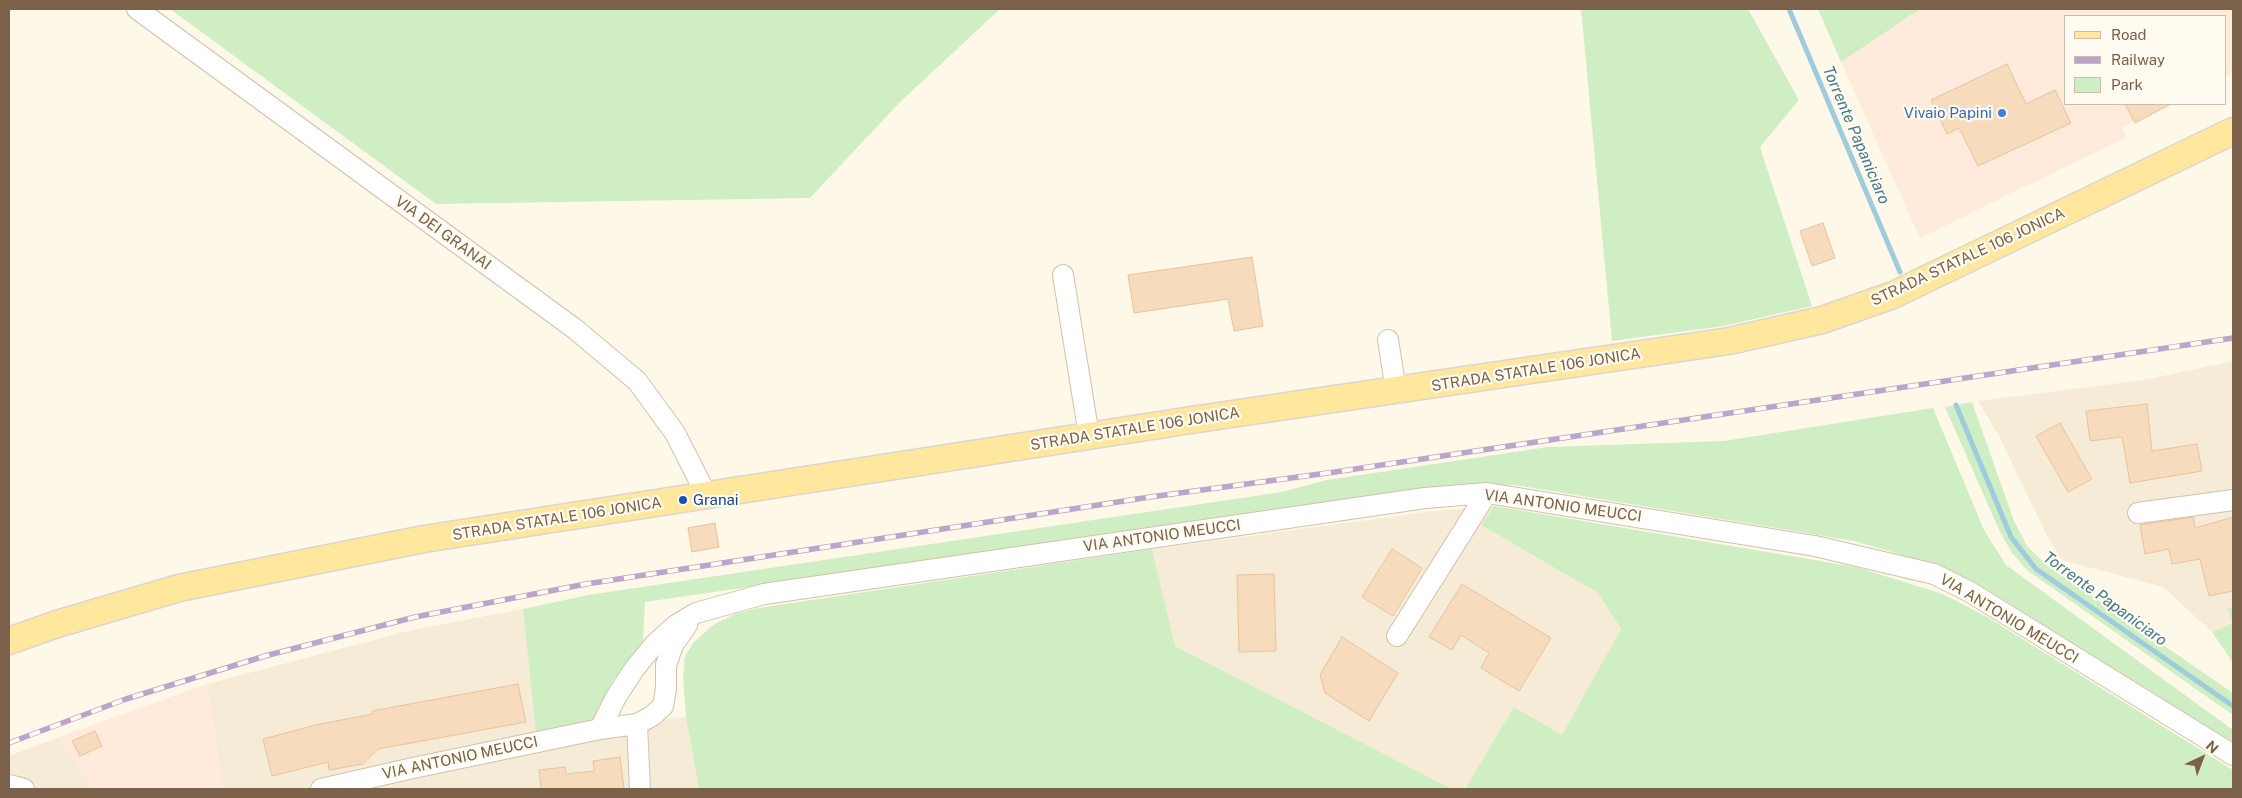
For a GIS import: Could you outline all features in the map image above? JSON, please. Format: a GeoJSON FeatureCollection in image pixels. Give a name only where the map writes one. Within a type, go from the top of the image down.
{"type":"FeatureCollection","features":[{"type":"Feature","properties":{"kind":"main road","name":"STRADA STATALE 106 JONICA"},"geometry":{"type":"LineString","coordinates":[[9,641],[58,624],[179,588],[424,538],[1089,436],[1729,341],[1822,320],[1893,295],[2233,131]]}},
{"type":"Feature","properties":{"kind":"street","name":"VIA DEI GRANAI"},"geometry":{"type":"LineString","coordinates":[[137,9],[575,329],[637,381],[675,433],[707,496]]}},
{"type":"Feature","properties":{"kind":"street"},"geometry":{"type":"LineString","coordinates":[[1063,275],[1089,436]]}},
{"type":"Feature","properties":{"kind":"street"},"geometry":{"type":"LineString","coordinates":[[1388,340],[1396,391]]}},
{"type":"Feature","properties":{"kind":"street"},"geometry":{"type":"LineString","coordinates":[[1397,636],[1487,494]]}},
{"type":"Feature","properties":{"kind":"street","name":"VIA ANTONIO MEUCCI"},"geometry":{"type":"LineString","coordinates":[[600,729],[616,697],[635,668],[654,645],[676,625],[696,613],[764,594],[1425,498],[1487,494],[1815,546],[1934,574],[1970,592],[2233,755]]}},
{"type":"Feature","properties":{"kind":"street"},"geometry":{"type":"LineString","coordinates":[[2138,513],[2233,500]]}},
{"type":"Feature","properties":{"kind":"street"},"geometry":{"type":"LineString","coordinates":[[640,789],[637,724],[652,716],[663,706],[666,689],[666,665],[673,645],[696,613]]}},
{"type":"Feature","properties":{"kind":"street","name":"VIA ANTONIO MEUCCI"},"geometry":{"type":"LineString","coordinates":[[321,789],[600,729],[637,724]]}},
{"type":"Feature","properties":{"kind":"street"},"geometry":{"type":"LineString","coordinates":[[9,785],[24,789]]}},
{"type":"Feature","properties":{"kind":"shaded area"},"geometry":{"type":"Polygon","coordinates":[[[1920,9],[2233,9],[2233,72],[2227,75],[2227,15],[2064,15],[2064,105],[2169,105],[2122,127],[2126,137],[1920,238],[1841,62],[1920,9]]]}},
{"type":"Feature","properties":{"kind":"shaded area"},"geometry":{"type":"Polygon","coordinates":[[[2233,361],[2233,606],[2227,609],[2233,623],[2212,632],[2163,587],[2062,560],[2047,536],[1998,434],[1978,401],[2144,380],[2233,361]]]}},
{"type":"Feature","properties":{"kind":"shaded area"},"geometry":{"type":"Polygon","coordinates":[[[1494,506],[1481,525],[1598,593],[1621,629],[1562,736],[1514,708],[1465,789],[1452,789],[1175,646],[1152,549],[1442,510],[1494,506]]]}},
{"type":"Feature","properties":{"kind":"shaded area"},"geometry":{"type":"Polygon","coordinates":[[[523,609],[536,735],[589,725],[686,717],[699,789],[223,789],[207,684],[412,630],[523,609]]]}},
{"type":"Feature","properties":{"kind":"shaded area"},"geometry":{"type":"Polygon","coordinates":[[[207,684],[223,789],[94,789],[59,737],[207,684]]]}},
{"type":"Feature","properties":{"kind":"shaded area"},"geometry":{"type":"Polygon","coordinates":[[[59,737],[94,789],[9,789],[9,756],[59,737]]]}},
{"type":"Feature","properties":{"kind":"green space"},"geometry":{"type":"Polygon","coordinates":[[[170,9],[1000,9],[899,103],[810,198],[436,204],[170,9]]]}},
{"type":"Feature","properties":{"kind":"green space"},"geometry":{"type":"Polygon","coordinates":[[[1581,9],[1748,9],[1799,100],[1760,147],[1812,306],[1723,326],[1612,341],[1581,9]]]}},
{"type":"Feature","properties":{"kind":"green space"},"geometry":{"type":"Polygon","coordinates":[[[1818,9],[1920,9],[1841,62],[1818,9]]]}},
{"type":"Feature","properties":{"kind":"green space"},"geometry":{"type":"Polygon","coordinates":[[[1972,402],[2014,521],[2027,546],[2045,564],[2233,693],[2233,715],[2028,571],[2012,553],[2000,532],[1945,407],[1972,402]]]}},
{"type":"Feature","properties":{"kind":"green space"},"geometry":{"type":"Polygon","coordinates":[[[1933,408],[1984,530],[2006,565],[2233,730],[2233,744],[1994,594],[1962,577],[1922,561],[1858,542],[1801,532],[1515,485],[1482,484],[1451,485],[645,602],[643,641],[613,680],[594,722],[536,735],[523,609],[588,595],[1282,492],[1327,480],[1548,447],[1724,441],[1933,408]]]}},
{"type":"Feature","properties":{"kind":"green space"},"geometry":{"type":"Polygon","coordinates":[[[1494,506],[1856,567],[1943,594],[1987,617],[2233,770],[2233,789],[1465,789],[1514,707],[1562,735],[1621,629],[1598,593],[1481,525],[1494,506]]]}},
{"type":"Feature","properties":{"kind":"green space"},"geometry":{"type":"Polygon","coordinates":[[[1152,549],[1175,646],[1452,789],[699,789],[686,717],[683,677],[685,656],[693,643],[713,625],[735,614],[758,608],[1152,549]]]}},
{"type":"Feature","properties":{"kind":"green space"},"geometry":{"type":"Polygon","coordinates":[[[2233,606],[2233,623],[2227,609],[2233,606]]]}},
{"type":"Feature","properties":{"kind":"green space"},"geometry":{"type":"Polygon","coordinates":[[[2233,623],[2233,663],[2212,632],[2233,623]]]}},
{"type":"Feature","properties":{"kind":"building","name":"Vivaio Papini"},"geometry":{"type":"Polygon","coordinates":[[[2007,64],[2026,104],[2055,90],[2071,123],[1978,166],[1959,128],[1947,134],[1931,100],[2007,64]]]}},
{"type":"Feature","properties":{"kind":"building"},"geometry":{"type":"Polygon","coordinates":[[[2126,105],[2169,105],[2135,123],[2126,105]]]}},
{"type":"Feature","properties":{"kind":"building"},"geometry":{"type":"Polygon","coordinates":[[[1823,223],[1835,258],[1812,266],[1800,231],[1823,223]]]}},
{"type":"Feature","properties":{"kind":"building"},"geometry":{"type":"Polygon","coordinates":[[[1252,257],[1263,326],[1234,331],[1228,299],[1134,313],[1128,275],[1252,257]]]}},
{"type":"Feature","properties":{"kind":"building"},"geometry":{"type":"Polygon","coordinates":[[[2147,404],[2152,451],[2197,444],[2202,471],[2130,483],[2122,437],[2090,441],[2086,411],[2147,404]]]}},
{"type":"Feature","properties":{"kind":"building"},"geometry":{"type":"Polygon","coordinates":[[[2060,423],[2092,479],[2068,492],[2036,436],[2060,423]]]}},
{"type":"Feature","properties":{"kind":"building"},"geometry":{"type":"Polygon","coordinates":[[[2193,517],[2195,528],[2233,517],[2233,591],[2209,596],[2200,559],[2172,564],[2169,549],[2145,554],[2140,525],[2193,517]]]}},
{"type":"Feature","properties":{"kind":"building"},"geometry":{"type":"Polygon","coordinates":[[[715,523],[719,547],[692,552],[688,528],[715,523]]]}},
{"type":"Feature","properties":{"kind":"building"},"geometry":{"type":"Polygon","coordinates":[[[1392,549],[1422,568],[1393,616],[1362,597],[1392,549]]]}},
{"type":"Feature","properties":{"kind":"building"},"geometry":{"type":"Polygon","coordinates":[[[1274,574],[1276,651],[1239,652],[1237,575],[1274,574]]]}},
{"type":"Feature","properties":{"kind":"building"},"geometry":{"type":"Polygon","coordinates":[[[1462,584],[1551,638],[1519,691],[1481,668],[1489,653],[1461,635],[1452,650],[1429,637],[1462,584]]]}},
{"type":"Feature","properties":{"kind":"building"},"geometry":{"type":"Polygon","coordinates":[[[1342,637],[1398,673],[1369,721],[1325,693],[1320,675],[1342,637]]]}},
{"type":"Feature","properties":{"kind":"building"},"geometry":{"type":"Polygon","coordinates":[[[518,684],[526,722],[378,749],[363,764],[329,770],[328,762],[272,776],[263,739],[320,724],[373,714],[372,711],[518,684]]]}},
{"type":"Feature","properties":{"kind":"building"},"geometry":{"type":"Polygon","coordinates":[[[95,731],[102,746],[80,756],[72,741],[95,731]]]}},
{"type":"Feature","properties":{"kind":"building"},"geometry":{"type":"Polygon","coordinates":[[[620,757],[624,789],[541,789],[539,770],[565,767],[566,774],[594,771],[593,761],[620,757]]]}},
{"type":"Feature","properties":{"kind":"waterway","name":"Torrente Papaniciaro"},"geometry":{"type":"LineString","coordinates":[[1789,9],[1900,272]]}},
{"type":"Feature","properties":{"kind":"waterway","name":"Torrente Papaniciaro"},"geometry":{"type":"LineString","coordinates":[[1956,405],[2011,537],[2036,569],[2233,706]]}},
{"type":"Feature","properties":{"kind":"railway"},"geometry":{"type":"LineString","coordinates":[[9,743],[126,699],[265,656],[415,617],[586,584],[1150,497],[1335,472],[2233,338]]}},
{"type":"Feature","properties":{"kind":"place","name":"Vivaio Papini"},"geometry":{"type":"Point","coordinates":[2002,113]}},
{"type":"Feature","properties":{"kind":"place","name":"Granai"},"geometry":{"type":"Point","coordinates":[683,500]}}]}
